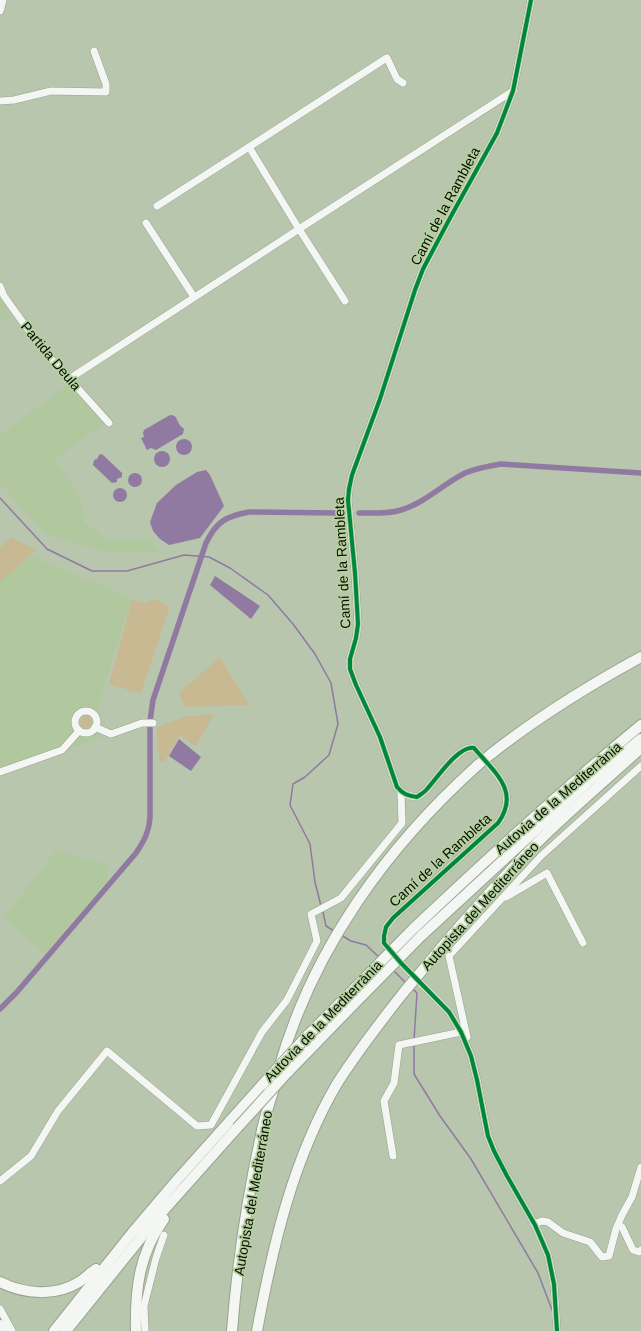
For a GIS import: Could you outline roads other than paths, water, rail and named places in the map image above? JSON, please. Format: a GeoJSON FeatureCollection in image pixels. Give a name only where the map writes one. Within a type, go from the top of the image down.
{"type":"FeatureCollection","features":[{"type":"Feature","properties":{"kind":"highway","name":"Autopista del Mediterráneo"},"geometry":{"type":"LineString","coordinates":[[232,1331],[234,1304],[245,1222],[261,1134],[286,1046],[298,1012],[316,972],[344,920],[397,847],[430,810],[478,764],[526,727],[560,704],[641,657]]}},
{"type":"Feature","properties":{"kind":"highway","name":"Autovia de la Mediterrània"},"geometry":{"type":"LineString","coordinates":[[54,1331],[132,1233],[177,1180],[308,1035],[413,929],[570,785],[641,725]]}},
{"type":"Feature","properties":{"kind":"highway","name":"Autovia de la Mediterrània"},"geometry":{"type":"LineString","coordinates":[[66,1331],[156,1219],[199,1170],[287,1073],[354,1004],[421,936],[590,781],[641,739]]}},
{"type":"Feature","properties":{"kind":"highway","name":"Autopista del Mediterráneo"},"geometry":{"type":"LineString","coordinates":[[256,1331],[276,1238],[291,1188],[304,1150],[338,1083],[380,1022],[481,902],[542,838],[641,748]]}},
{"type":"Feature","properties":{"kind":"highway"},"geometry":{"type":"LineString","coordinates":[[136,1331],[136,1293],[144,1259],[157,1230],[170,1211],[195,1182],[199,1170]]}},
{"type":"Feature","properties":{"kind":"highway"},"geometry":{"type":"LineString","coordinates":[[49,1331],[96,1269],[120,1241],[132,1233]]}},
{"type":"Feature","properties":{"kind":"highway"},"geometry":{"type":"LineString","coordinates":[[0,1282],[11,1288],[25,1291],[52,1291],[68,1287],[78,1282],[96,1269]]}},
{"type":"Feature","properties":{"kind":"highway"},"geometry":{"type":"LineString","coordinates":[[0,1325],[6,1331]]}},
{"type":"Feature","properties":{"kind":"street"},"geometry":{"type":"LineString","coordinates":[[0,11],[3,0]]}},
{"type":"Feature","properties":{"kind":"street","name":"Camí de la Rambleta"},"geometry":{"type":"LineString","coordinates":[[531,0],[513,91],[497,133],[423,269],[380,399],[352,475],[348,500],[358,624],[356,638],[350,658],[350,669],[380,738],[397,786],[401,792],[409,796],[417,797],[426,790],[456,756],[471,747],[474,748],[491,768],[502,782],[506,790],[508,802],[505,814],[498,823],[393,918],[386,927],[384,943],[387,948],[449,1012],[461,1032],[471,1056],[488,1136],[504,1170],[534,1224],[548,1255],[554,1284],[559,1330]]}},
{"type":"Feature","properties":{"kind":"street"},"geometry":{"type":"LineString","coordinates":[[0,101],[14,100],[51,91],[106,92],[106,84],[94,51]]}},
{"type":"Feature","properties":{"kind":"street"},"geometry":{"type":"LineString","coordinates":[[158,206],[386,58],[397,79],[403,83]]}},
{"type":"Feature","properties":{"kind":"street"},"geometry":{"type":"LineString","coordinates":[[69,379],[513,91]]}},
{"type":"Feature","properties":{"kind":"street"},"geometry":{"type":"LineString","coordinates":[[249,147],[345,301]]}},
{"type":"Feature","properties":{"kind":"street"},"geometry":{"type":"LineString","coordinates":[[146,223],[194,297]]}},
{"type":"Feature","properties":{"kind":"street","name":"Partida Deula"},"geometry":{"type":"LineString","coordinates":[[0,286],[4,296],[36,340],[69,379],[109,422]]}},
{"type":"Feature","properties":{"kind":"street"},"geometry":{"type":"LineString","coordinates":[[83,712],[90,712],[96,720],[95,727],[93,730],[86,733],[79,731],[75,724],[75,720],[77,716],[83,712]]}},
{"type":"Feature","properties":{"kind":"street"},"geometry":{"type":"LineString","coordinates":[[95,727],[111,734],[142,723],[150,723]]}},
{"type":"Feature","properties":{"kind":"street"},"geometry":{"type":"LineString","coordinates":[[0,772],[62,750],[79,731]]}},
{"type":"Feature","properties":{"kind":"street"},"geometry":{"type":"LineString","coordinates":[[471,1056],[449,956],[541,856],[641,766]]}},
{"type":"Feature","properties":{"kind":"street"},"geometry":{"type":"LineString","coordinates":[[0,1181],[31,1156],[58,1111],[107,1051],[197,1126],[211,1125],[262,1032],[287,1000],[317,941],[311,914],[341,898],[402,823],[401,792]]}},
{"type":"Feature","properties":{"kind":"street"},"geometry":{"type":"LineString","coordinates":[[501,900],[548,873],[583,942]]}},
{"type":"Feature","properties":{"kind":"street"},"geometry":{"type":"LineString","coordinates":[[393,1156],[384,1101],[394,1083],[399,1045],[461,1032]]}},
{"type":"Feature","properties":{"kind":"street"},"geometry":{"type":"LineString","coordinates":[[534,1224],[542,1221],[548,1222],[563,1233],[590,1242],[602,1257],[609,1256],[618,1225],[632,1197],[641,1167]]}},
{"type":"Feature","properties":{"kind":"street"},"geometry":{"type":"LineString","coordinates":[[618,1225],[622,1227],[633,1250],[639,1252],[641,1250]]}},
{"type":"Feature","properties":{"kind":"street"},"geometry":{"type":"LineString","coordinates":[[144,1331],[144,1306],[156,1258],[164,1235]]}},
{"type":"Feature","properties":{"kind":"street"},"geometry":{"type":"LineString","coordinates":[[0,1309],[12,1331]]}},
{"type":"Feature","properties":{"kind":"street"},"geometry":{"type":"LineString","coordinates":[[0,1319],[6,1331]]}},
{"type":"Feature","properties":{"kind":"waterway"},"geometry":{"type":"LineString","coordinates":[[359,513],[386,513],[410,507],[465,473],[478,468],[501,464],[641,473]]}},
{"type":"Feature","properties":{"kind":"waterway"},"geometry":{"type":"LineString","coordinates":[[0,498],[47,549],[92,571],[127,571],[184,555],[209,557],[230,568],[268,595],[293,624],[315,654],[331,683],[338,724],[329,755],[305,777],[293,784],[290,805],[310,844],[315,882],[321,906]]}},
{"type":"Feature","properties":{"kind":"waterway"},"geometry":{"type":"LineString","coordinates":[[0,1009],[17,992],[136,853],[146,836],[150,818],[150,721],[153,700],[206,543],[214,530],[228,518],[249,512],[337,513]]}},
{"type":"Feature","properties":{"kind":"waterway"},"geometry":{"type":"LineString","coordinates":[[323,912],[326,926],[334,931]]}},
{"type":"Feature","properties":{"kind":"waterway"},"geometry":{"type":"LineString","coordinates":[[341,935],[351,941],[366,945],[380,958]]}},
{"type":"Feature","properties":{"kind":"waterway"},"geometry":{"type":"LineString","coordinates":[[393,970],[406,983]]}},
{"type":"Feature","properties":{"kind":"waterway"},"geometry":{"type":"LineString","coordinates":[[412,988],[417,993],[414,1040]]}},
{"type":"Feature","properties":{"kind":"waterway"},"geometry":{"type":"LineString","coordinates":[[414,1044],[414,1074],[440,1116],[471,1159],[538,1273],[552,1310]]}}]}
